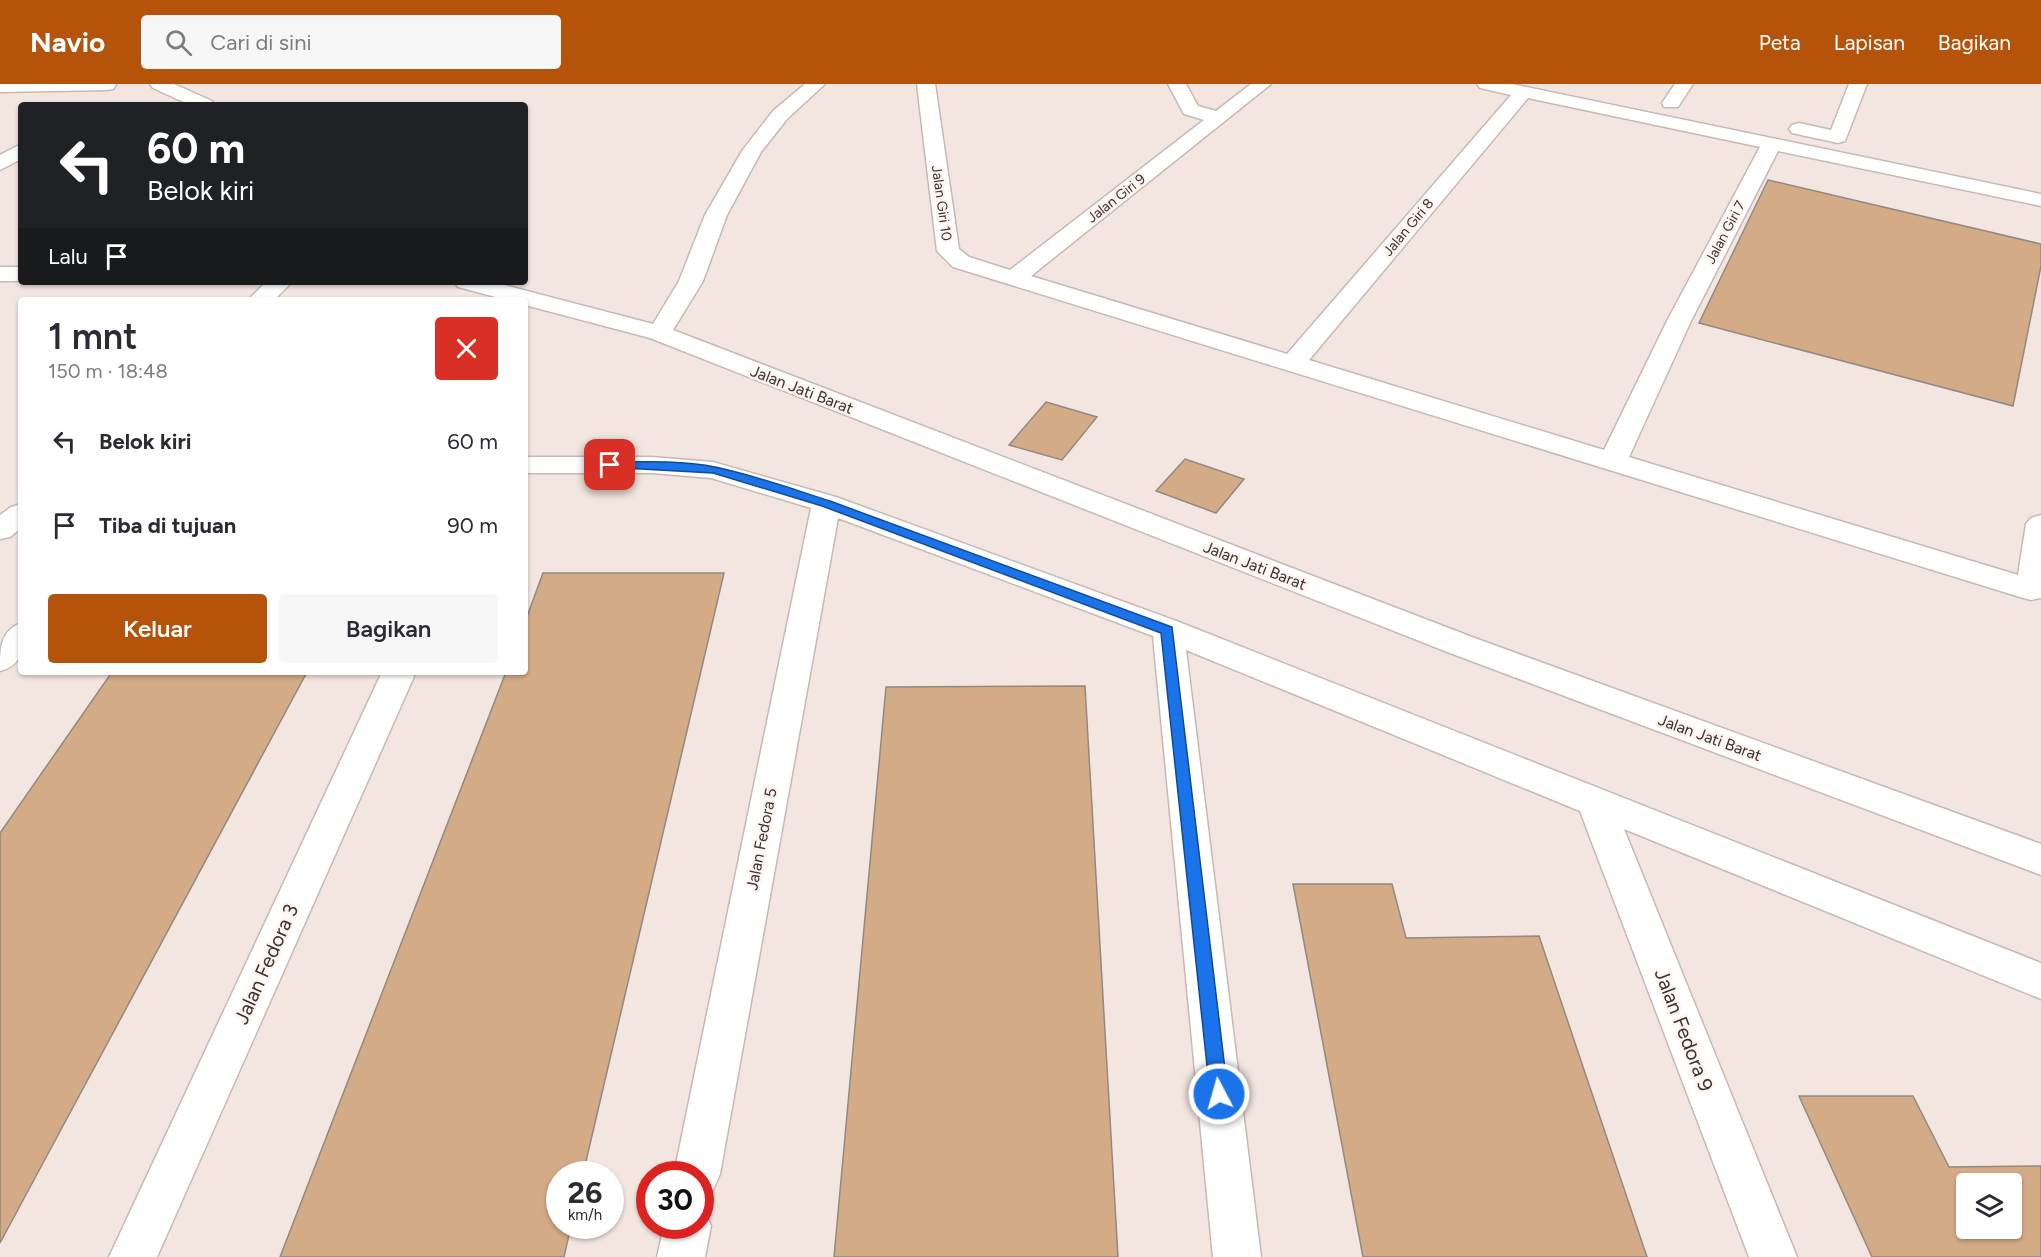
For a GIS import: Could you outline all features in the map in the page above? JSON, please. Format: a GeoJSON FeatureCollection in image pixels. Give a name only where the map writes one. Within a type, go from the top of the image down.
{"type":"FeatureCollection","features":[{"type":"Feature","properties":{"kind":"street"},"geometry":{"type":"LineString","coordinates":[[159,84],[198,102]]}},
{"type":"Feature","properties":{"kind":"street"},"geometry":{"type":"LineString","coordinates":[[659,333],[691,281],[716,215],[752,151],[780,115],[816,84]]}},
{"type":"Feature","properties":{"kind":"street","name":"Jalan Giri 10"},"geometry":{"type":"LineString","coordinates":[[926,84],[948,250],[961,262],[2031,590],[2041,524]]}},
{"type":"Feature","properties":{"kind":"street"},"geometry":{"type":"LineString","coordinates":[[1177,84],[1191,110],[1219,118]]}},
{"type":"Feature","properties":{"kind":"street","name":"Jalan Giri 9"},"geometry":{"type":"LineString","coordinates":[[1013,279],[1262,84]]}},
{"type":"Feature","properties":{"kind":"street"},"geometry":{"type":"LineString","coordinates":[[1486,84],[1777,135],[2041,200]]}},
{"type":"Feature","properties":{"kind":"street"},"geometry":{"type":"LineString","coordinates":[[1671,103],[1684,84]]}},
{"type":"Feature","properties":{"kind":"street"},"geometry":{"type":"LineString","coordinates":[[1777,135],[1838,137],[1858,84]]}},
{"type":"Feature","properties":{"kind":"street"},"geometry":{"type":"LineString","coordinates":[[0,87],[108,85]]}},
{"type":"Feature","properties":{"kind":"street"},"geometry":{"type":"LineString","coordinates":[[86,102],[108,85]]}},
{"type":"Feature","properties":{"kind":"street","name":"Jalan Giri 8"},"geometry":{"type":"LineString","coordinates":[[1293,363],[1523,92]]}},
{"type":"Feature","properties":{"kind":"street"},"geometry":{"type":"LineString","coordinates":[[1647,98],[1693,108]]}},
{"type":"Feature","properties":{"kind":"street","name":"Jalan Giri 7"},"geometry":{"type":"LineString","coordinates":[[1612,461],[1679,321],[1777,135]]}},
{"type":"Feature","properties":{"kind":"street"},"geometry":{"type":"LineString","coordinates":[[0,164],[18,152]]}},
{"type":"Feature","properties":{"kind":"street"},"geometry":{"type":"LineString","coordinates":[[0,274],[18,274]]}},
{"type":"Feature","properties":{"kind":"street"},"geometry":{"type":"LineString","coordinates":[[263,297],[277,285]]}},
{"type":"Feature","properties":{"kind":"street","name":"Jalan Jati Barat"},"geometry":{"type":"LineString","coordinates":[[477,285],[523,297]]}},
{"type":"Feature","properties":{"kind":"street","name":"Jalan Jati Barat"},"geometry":{"type":"LineString","coordinates":[[528,298],[659,333],[1461,645],[2041,860]]}},
{"type":"Feature","properties":{"kind":"street"},"geometry":{"type":"LineString","coordinates":[[528,465],[652,465],[713,470],[826,503],[1168,630],[2041,981]]}},
{"type":"Feature","properties":{"kind":"street","name":"Jalan Fedora 5"},"geometry":{"type":"LineString","coordinates":[[699,1161],[826,503]]}},
{"type":"Feature","properties":{"kind":"street"},"geometry":{"type":"LineString","coordinates":[[0,530],[18,515]]}},
{"type":"Feature","properties":{"kind":"street"},"geometry":{"type":"LineString","coordinates":[[1168,630],[1237,1257]]}},
{"type":"Feature","properties":{"kind":"street"},"geometry":{"type":"LineString","coordinates":[[0,660],[18,638]]}},
{"type":"Feature","properties":{"kind":"street","name":"Jalan Fedora 3"},"geometry":{"type":"LineString","coordinates":[[133,1257],[398,675]]}},
{"type":"Feature","properties":{"kind":"street","name":"Jalan Fedora 9"},"geometry":{"type":"LineString","coordinates":[[1595,803],[1773,1257]]}},
{"type":"Feature","properties":{"kind":"street"},"geometry":{"type":"LineString","coordinates":[[681,1257],[684,1239]]}},
{"type":"Feature","properties":{"kind":"building"},"geometry":{"type":"Polygon","coordinates":[[[1768,180],[2041,244],[2041,266],[2013,406],[1699,323],[1768,180]]]}},
{"type":"Feature","properties":{"kind":"building"},"geometry":{"type":"Polygon","coordinates":[[[1046,402],[1097,417],[1062,460],[1009,445],[1046,402]]]}},
{"type":"Feature","properties":{"kind":"building"},"geometry":{"type":"Polygon","coordinates":[[[1185,459],[1244,479],[1216,513],[1156,491],[1185,459]]]}},
{"type":"Feature","properties":{"kind":"building"},"geometry":{"type":"Polygon","coordinates":[[[543,573],[724,573],[586,1161],[546,1161],[546,1239],[568,1239],[564,1257],[280,1257],[505,675],[528,675],[528,614],[543,573]]]}},
{"type":"Feature","properties":{"kind":"building"},"geometry":{"type":"Polygon","coordinates":[[[110,675],[305,675],[0,1243],[0,833],[110,675]]]}},
{"type":"Feature","properties":{"kind":"building"},"geometry":{"type":"Polygon","coordinates":[[[1085,686],[1118,1257],[834,1257],[886,687],[1085,686]]]}},
{"type":"Feature","properties":{"kind":"building"},"geometry":{"type":"Polygon","coordinates":[[[1293,884],[1392,884],[1406,938],[1539,936],[1647,1257],[1363,1257],[1293,884]]]}},
{"type":"Feature","properties":{"kind":"building"},"geometry":{"type":"Polygon","coordinates":[[[1799,1096],[1913,1096],[1949,1167],[2041,1166],[2041,1257],[1872,1257],[1799,1096]]]}},
{"type":"Feature","properties":{"kind":"route"},"geometry":{"type":"LineString","coordinates":[[610,465],[652,465],[713,470],[782,489],[826,503],[1168,630],[1219,1094]]}}]}
